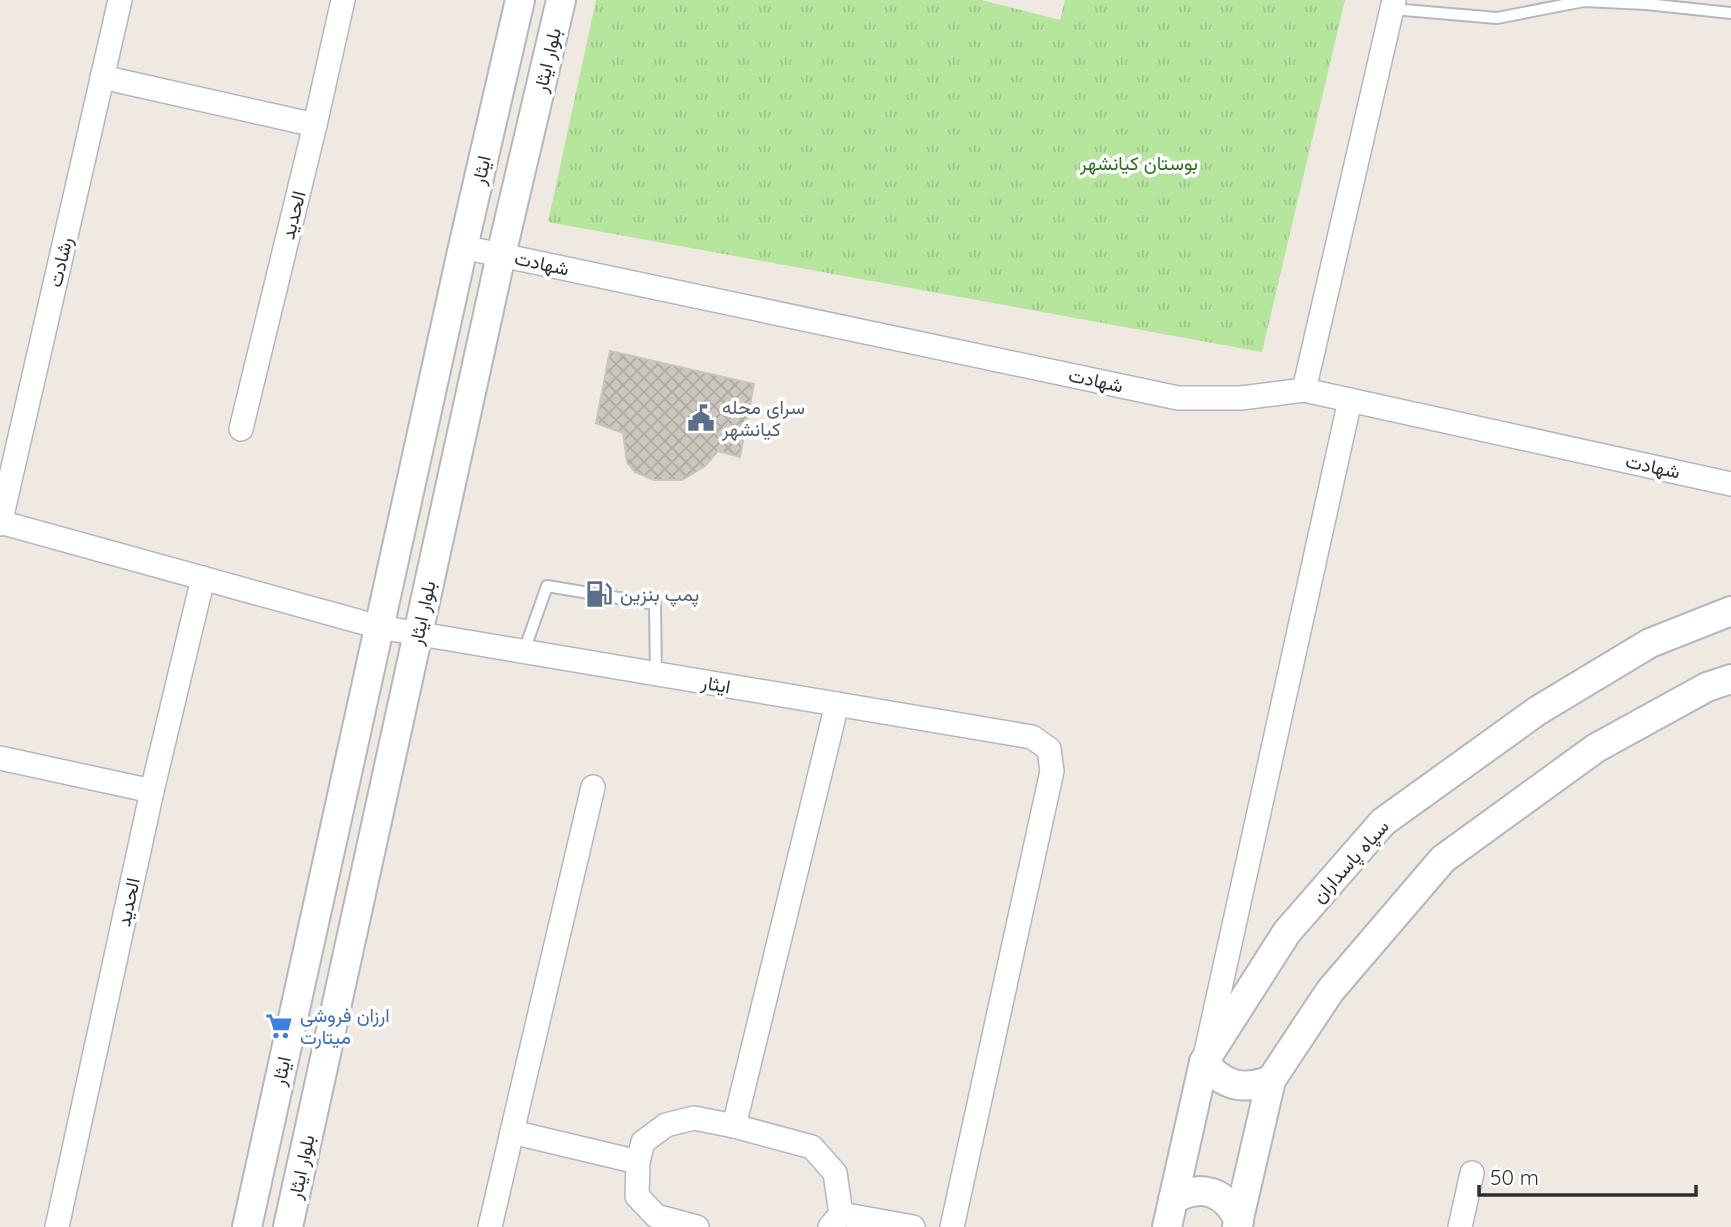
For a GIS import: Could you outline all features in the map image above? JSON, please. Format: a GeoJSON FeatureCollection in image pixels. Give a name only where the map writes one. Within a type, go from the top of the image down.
{"type":"FeatureCollection","features":[{"type":"Feature","properties":{"kind":"street","name":"رشادت"},"geometry":{"type":"LineString","coordinates":[[0,523],[120,0]]}},
{"type":"Feature","properties":{"kind":"street","name":"الحدید"},"geometry":{"type":"LineString","coordinates":[[241,429],[343,0]]}},
{"type":"Feature","properties":{"kind":"street","name":"ایثار"},"geometry":{"type":"LineString","coordinates":[[247,1227],[520,0]]}},
{"type":"Feature","properties":{"kind":"street","name":"بلوار ایثار"},"geometry":{"type":"LineString","coordinates":[[288,1227],[501,255],[561,0]]}},
{"type":"Feature","properties":{"kind":"street"},"geometry":{"type":"LineString","coordinates":[[1304,390],[1393,4]]}},
{"type":"Feature","properties":{"kind":"street"},"geometry":{"type":"LineString","coordinates":[[102,77],[315,125]]}},
{"type":"Feature","properties":{"kind":"street","name":"شهادت"},"geometry":{"type":"LineString","coordinates":[[463,247],[1178,398],[1241,398],[1304,390],[1731,484]]}},
{"type":"Feature","properties":{"kind":"street"},"geometry":{"type":"LineString","coordinates":[[1271,1080],[1259,1085],[1233,1084],[1221,1079],[1204,1062],[1350,400]]}},
{"type":"Feature","properties":{"kind":"street"},"geometry":{"type":"LineString","coordinates":[[0,523],[379,627]]}},
{"type":"Feature","properties":{"kind":"street","name":"الحدید"},"geometry":{"type":"LineString","coordinates":[[57,1227],[152,791],[204,578]]}},
{"type":"Feature","properties":{"kind":"street","name":"سپاه پاسداران"},"geometry":{"type":"LineString","coordinates":[[1170,1213],[1204,1062],[1287,932],[1383,822],[1537,711],[1650,643],[1731,611]]}},
{"type":"Feature","properties":{"kind":"street","name":"ایثار"},"geometry":{"type":"LineString","coordinates":[[379,627],[1032,737],[1049,749],[1052,771],[952,1227]]}},
{"type":"Feature","properties":{"kind":"street"},"geometry":{"type":"LineString","coordinates":[[1238,1224],[1271,1080],[1330,991],[1443,859],[1596,748],[1707,687],[1731,679]]}},
{"type":"Feature","properties":{"kind":"street"},"geometry":{"type":"LineString","coordinates":[[734,1126],[837,704]]}},
{"type":"Feature","properties":{"kind":"street"},"geometry":{"type":"LineString","coordinates":[[0,758],[152,791]]}},
{"type":"Feature","properties":{"kind":"street"},"geometry":{"type":"LineString","coordinates":[[490,1227],[593,787]]}},
{"type":"Feature","properties":{"kind":"street"},"geometry":{"type":"LineString","coordinates":[[697,1227],[656,1216],[637,1196],[638,1162],[643,1142],[666,1125],[694,1118],[812,1147],[835,1173],[835,1220],[913,1227]]}},
{"type":"Feature","properties":{"kind":"street"},"geometry":{"type":"LineString","coordinates":[[512,1132],[638,1162]]}},
{"type":"Feature","properties":{"kind":"street"},"geometry":{"type":"LineString","coordinates":[[1460,1227],[1472,1173]]}},
{"type":"Feature","properties":{"kind":"street"},"geometry":{"type":"LineString","coordinates":[[1170,1213],[1191,1191],[1210,1192],[1228,1203],[1238,1224]]}},
{"type":"Feature","properties":{"kind":"lane"},"geometry":{"type":"LineString","coordinates":[[1393,4],[1497,18],[1584,1],[1731,13]]}},
{"type":"Feature","properties":{"kind":"lane"},"geometry":{"type":"LineString","coordinates":[[524,651],[547,586],[644,602],[655,604],[656,674]]}},
{"type":"Feature","properties":{"kind":"green space","name":"بوستان کیانشهر"},"geometry":{"type":"Polygon","coordinates":[[[596,0],[981,0],[1060,20],[1065,0],[1345,0],[1262,352],[548,222],[596,0]]]}},
{"type":"Feature","properties":{"kind":"building"},"geometry":{"type":"Polygon","coordinates":[[[610,351],[754,384],[740,457],[718,451],[705,466],[682,480],[654,480],[635,472],[627,462],[623,433],[596,423],[610,351]]]}},
{"type":"Feature","properties":{"kind":"place","name":"سرای محله کیانشهر"},"geometry":{"type":"Point","coordinates":[701,418]}},
{"type":"Feature","properties":{"kind":"place","name":"پمپ بنزین"},"geometry":{"type":"Point","coordinates":[599,594]}},
{"type":"Feature","properties":{"kind":"place","name":"ارزان فروشی میتارت"},"geometry":{"type":"Point","coordinates":[279,1026]}}]}
